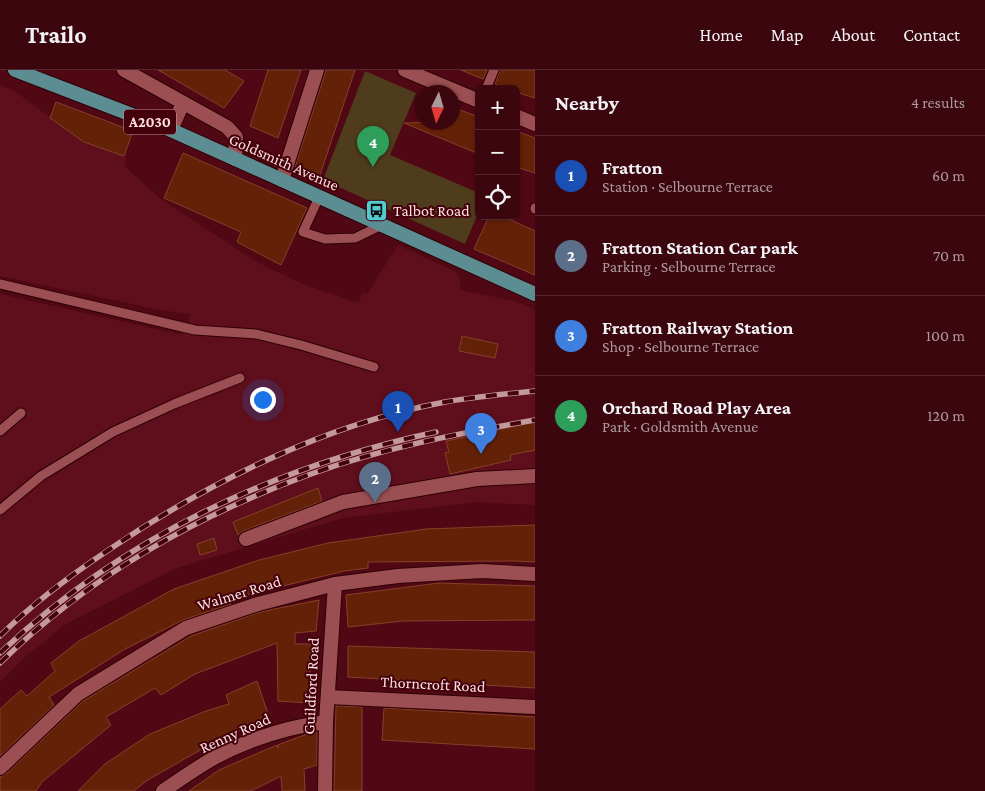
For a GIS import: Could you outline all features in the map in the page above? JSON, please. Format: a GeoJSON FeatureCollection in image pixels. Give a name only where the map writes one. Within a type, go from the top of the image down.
{"type":"FeatureCollection","features":[{"type":"Feature","properties":{"kind":"main road","name":"Goldsmith Avenue"},"geometry":{"type":"LineString","coordinates":[[15,70],[171,130],[535,294]]}},
{"type":"Feature","properties":{"kind":"street"},"geometry":{"type":"LineString","coordinates":[[124,70],[227,128],[236,137],[236,159]]}},
{"type":"Feature","properties":{"kind":"street"},"geometry":{"type":"LineString","coordinates":[[282,180],[317,70]]}},
{"type":"Feature","properties":{"kind":"street"},"geometry":{"type":"LineString","coordinates":[[406,70],[475,98]]}},
{"type":"Feature","properties":{"kind":"street"},"geometry":{"type":"LineString","coordinates":[[171,130],[183,103]]}},
{"type":"Feature","properties":{"kind":"street"},"geometry":{"type":"LineString","coordinates":[[520,118],[535,124]]}},
{"type":"Feature","properties":{"kind":"street"},"geometry":{"type":"LineString","coordinates":[[246,540],[343,502],[477,479],[535,476]]}},
{"type":"Feature","properties":{"kind":"street","name":"Walmer Road"},"geometry":{"type":"LineString","coordinates":[[0,768],[78,694],[186,628],[258,604],[335,584],[398,576],[482,570],[535,574]]}},
{"type":"Feature","properties":{"kind":"street","name":"Guildford Road"},"geometry":{"type":"LineString","coordinates":[[325,791],[326,722],[335,584]]}},
{"type":"Feature","properties":{"kind":"street","name":"Thorncroft Road"},"geometry":{"type":"LineString","coordinates":[[328,697],[535,706]]}},
{"type":"Feature","properties":{"kind":"street","name":"Renny Road"},"geometry":{"type":"LineString","coordinates":[[163,791],[213,759],[255,740],[298,726],[326,722]]}},
{"type":"Feature","properties":{"kind":"lane"},"geometry":{"type":"LineString","coordinates":[[488,85],[494,70]]}},
{"type":"Feature","properties":{"kind":"lane"},"geometry":{"type":"LineString","coordinates":[[319,197],[303,232],[325,239],[355,238],[382,225]]}},
{"type":"Feature","properties":{"kind":"lane"},"geometry":{"type":"LineString","coordinates":[[0,284],[195,330],[256,334],[301,345],[374,367]]}},
{"type":"Feature","properties":{"kind":"lane"},"geometry":{"type":"LineString","coordinates":[[0,510],[41,476],[113,432],[174,404],[240,378]]}},
{"type":"Feature","properties":{"kind":"lane"},"geometry":{"type":"LineString","coordinates":[[0,431],[21,413]]}},
{"type":"Feature","properties":{"kind":"shaded area"},"geometry":{"type":"Polygon","coordinates":[[[365,71],[415,93],[390,155],[475,191],[475,220],[465,244],[323,180],[365,71]]]}},
{"type":"Feature","properties":{"kind":"shaded area"},"geometry":{"type":"Polygon","coordinates":[[[0,85],[13,90],[84,142],[127,157],[124,166],[161,199],[257,262],[305,285],[359,303],[362,293],[367,294],[398,245],[458,273],[461,290],[515,301],[535,310],[535,505],[476,502],[343,518],[177,568],[66,624],[25,657],[0,682],[0,294],[183,335],[190,314],[160,310],[0,276],[0,85]]]}},
{"type":"Feature","properties":{"kind":"building"},"geometry":{"type":"Polygon","coordinates":[[[158,70],[225,70],[244,81],[224,108],[158,70]]]}},
{"type":"Feature","properties":{"kind":"building"},"geometry":{"type":"Polygon","coordinates":[[[268,70],[301,70],[278,138],[250,126],[268,70]]]}},
{"type":"Feature","properties":{"kind":"building"},"geometry":{"type":"Polygon","coordinates":[[[326,70],[355,70],[319,178],[295,167],[326,70]]]}},
{"type":"Feature","properties":{"kind":"building"},"geometry":{"type":"Polygon","coordinates":[[[461,70],[487,70],[483,79],[461,70]]]}},
{"type":"Feature","properties":{"kind":"building"},"geometry":{"type":"Polygon","coordinates":[[[500,70],[535,70],[535,98],[520,93],[520,85],[495,84],[500,70]]]}},
{"type":"Feature","properties":{"kind":"building"},"geometry":{"type":"Polygon","coordinates":[[[56,102],[133,131],[124,156],[84,142],[50,118],[56,102]]]}},
{"type":"Feature","properties":{"kind":"building"},"geometry":{"type":"Polygon","coordinates":[[[460,110],[475,116],[475,152],[421,130],[460,130],[460,110]]]}},
{"type":"Feature","properties":{"kind":"building"},"geometry":{"type":"Polygon","coordinates":[[[404,123],[415,123],[415,128],[404,123]]]}},
{"type":"Feature","properties":{"kind":"building"},"geometry":{"type":"Polygon","coordinates":[[[520,132],[535,138],[535,173],[520,168],[520,132]]]}},
{"type":"Feature","properties":{"kind":"building"},"geometry":{"type":"Polygon","coordinates":[[[183,153],[307,208],[281,265],[237,242],[241,232],[164,198],[183,153]]]}},
{"type":"Feature","properties":{"kind":"building"},"geometry":{"type":"Polygon","coordinates":[[[487,220],[511,220],[535,231],[535,275],[474,249],[487,220]]]}},
{"type":"Feature","properties":{"kind":"building"},"geometry":{"type":"Polygon","coordinates":[[[462,336],[498,344],[495,358],[459,351],[462,336]]]}},
{"type":"Feature","properties":{"kind":"building"},"geometry":{"type":"Polygon","coordinates":[[[535,422],[535,450],[510,455],[511,460],[450,474],[445,453],[449,452],[446,441],[535,422]]]}},
{"type":"Feature","properties":{"kind":"building"},"geometry":{"type":"Polygon","coordinates":[[[318,488],[322,501],[243,531],[238,535],[233,522],[318,488]]]}},
{"type":"Feature","properties":{"kind":"building"},"geometry":{"type":"Polygon","coordinates":[[[535,525],[535,562],[368,562],[368,568],[344,571],[230,599],[231,604],[183,620],[125,649],[49,697],[54,705],[0,756],[0,709],[21,690],[27,696],[55,671],[51,663],[79,641],[174,589],[259,560],[328,543],[426,529],[535,525]]]}},
{"type":"Feature","properties":{"kind":"building"},"geometry":{"type":"Polygon","coordinates":[[[214,538],[217,550],[200,555],[197,544],[214,538]]]}},
{"type":"Feature","properties":{"kind":"building"},"geometry":{"type":"Polygon","coordinates":[[[439,583],[535,586],[535,620],[403,621],[348,627],[346,595],[439,583]]]}},
{"type":"Feature","properties":{"kind":"building"},"geometry":{"type":"Polygon","coordinates":[[[319,600],[316,631],[295,633],[295,644],[311,644],[309,703],[278,701],[277,643],[195,674],[161,695],[155,688],[106,717],[111,725],[42,782],[36,791],[0,791],[0,777],[6,774],[83,701],[191,636],[260,612],[319,600]]]}},
{"type":"Feature","properties":{"kind":"building"},"geometry":{"type":"Polygon","coordinates":[[[348,646],[535,652],[535,688],[348,677],[348,646]]]}},
{"type":"Feature","properties":{"kind":"building"},"geometry":{"type":"Polygon","coordinates":[[[257,681],[269,717],[239,731],[237,729],[146,781],[134,791],[78,791],[105,764],[150,734],[206,711],[229,704],[226,695],[257,681]]]}},
{"type":"Feature","properties":{"kind":"building"},"geometry":{"type":"Polygon","coordinates":[[[336,706],[362,707],[362,791],[334,791],[336,706]]]}},
{"type":"Feature","properties":{"kind":"building"},"geometry":{"type":"Polygon","coordinates":[[[384,708],[535,717],[535,749],[382,740],[384,708]]]}},
{"type":"Feature","properties":{"kind":"building"},"geometry":{"type":"Polygon","coordinates":[[[317,732],[317,765],[304,769],[305,791],[282,791],[281,776],[251,791],[189,791],[219,770],[277,745],[278,748],[278,745],[317,732]]]}},
{"type":"Feature","properties":{"kind":"railway"},"geometry":{"type":"LineString","coordinates":[[0,636],[53,590],[148,524],[228,479],[270,459],[356,425],[400,412],[456,400],[535,391]]}},
{"type":"Feature","properties":{"kind":"railway"},"geometry":{"type":"LineString","coordinates":[[0,663],[69,603],[145,552],[185,529],[268,490],[366,456],[450,436],[535,420]]}},
{"type":"Feature","properties":{"kind":"railway"},"geometry":{"type":"LineString","coordinates":[[0,653],[47,612],[97,575],[149,542],[203,512],[259,487],[316,465],[375,447],[436,432]]}},
{"type":"Feature","properties":{"kind":"place","name":"Orchard Road Play Area"},"geometry":{"type":"Point","coordinates":[373,167]}},
{"type":"Feature","properties":{"kind":"place","name":"Talbot Road"},"geometry":{"type":"Point","coordinates":[377,210]}},
{"type":"Feature","properties":{"kind":"place","name":"Fratton"},"geometry":{"type":"Point","coordinates":[398,432]}},
{"type":"Feature","properties":{"kind":"place","name":"Fratton Railway Station"},"geometry":{"type":"Point","coordinates":[481,454]}},
{"type":"Feature","properties":{"kind":"place","name":"Fratton Station Car park"},"geometry":{"type":"Point","coordinates":[375,503]}}]}
